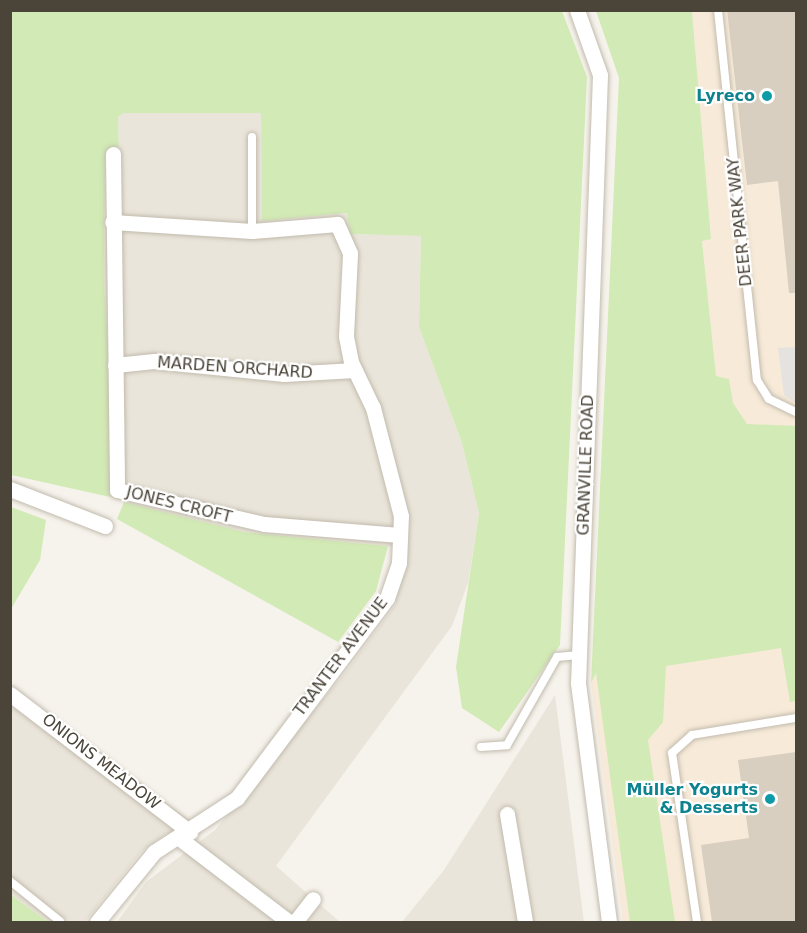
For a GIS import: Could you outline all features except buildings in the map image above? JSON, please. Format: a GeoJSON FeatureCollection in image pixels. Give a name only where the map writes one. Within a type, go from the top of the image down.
{"type":"FeatureCollection","features":[{"type":"Feature","properties":{"kind":"street","name":"GRANVILLE ROAD"},"geometry":{"type":"LineString","coordinates":[[577,10],[600,75],[579,655],[609,922]]}},
{"type":"Feature","properties":{"kind":"street","name":"JONES CROFT"},"geometry":{"type":"LineString","coordinates":[[113,154],[112,222],[117,490],[264,524],[400,535]]}},
{"type":"Feature","properties":{"kind":"street","name":"TRANTER AVENUE"},"geometry":{"type":"LineString","coordinates":[[97,922],[154,852],[184,835],[237,798],[387,598],[395,582],[400,535],[396,481],[355,370],[346,336],[350,253],[337,224],[252,231],[112,222]]}},
{"type":"Feature","properties":{"kind":"street","name":"MARDEN ORCHARD"},"geometry":{"type":"LineString","coordinates":[[115,365],[154,362],[284,374],[355,370]]}},
{"type":"Feature","properties":{"kind":"street"},"geometry":{"type":"LineString","coordinates":[[10,489],[105,526]]}},
{"type":"Feature","properties":{"kind":"street","name":"ONIONS MEADOW"},"geometry":{"type":"LineString","coordinates":[[10,694],[289,922]]}},
{"type":"Feature","properties":{"kind":"street"},"geometry":{"type":"LineString","coordinates":[[507,814],[525,922]]}},
{"type":"Feature","properties":{"kind":"street"},"geometry":{"type":"LineString","coordinates":[[295,922],[313,899]]}},
{"type":"Feature","properties":{"kind":"lane","name":"DEER PARK WAY"},"geometry":{"type":"LineString","coordinates":[[718,10],[757,380],[769,399],[796,412]]}},
{"type":"Feature","properties":{"kind":"lane"},"geometry":{"type":"LineString","coordinates":[[252,137],[252,231]]}},
{"type":"Feature","properties":{"kind":"lane"},"geometry":{"type":"LineString","coordinates":[[481,747],[507,745],[557,657],[579,655]]}},
{"type":"Feature","properties":{"kind":"lane"},"geometry":{"type":"LineString","coordinates":[[698,922],[672,753],[692,735],[796,718]]}},
{"type":"Feature","properties":{"kind":"lane"},"geometry":{"type":"LineString","coordinates":[[10,881],[60,921]]}},
{"type":"Feature","properties":{"kind":"shaded area"},"geometry":{"type":"Polygon","coordinates":[[[692,11],[796,11],[796,922],[623,922],[591,683],[733,403],[729,379],[716,376],[702,240],[711,238],[692,11]]]}},
{"type":"Feature","properties":{"kind":"shaded area"},"geometry":{"type":"Polygon","coordinates":[[[122,113],[261,113],[262,220],[348,213],[351,234],[421,236],[419,327],[462,443],[479,513],[468,583],[452,626],[276,866],[340,922],[117,922],[146,882],[215,830],[344,674],[395,605],[408,548],[244,532],[164,516],[110,497],[115,440],[104,285],[105,154],[119,155],[118,117],[122,113]]]}},
{"type":"Feature","properties":{"kind":"shaded area"},"geometry":{"type":"Polygon","coordinates":[[[796,347],[796,403],[784,395],[778,348],[796,347]]]}},
{"type":"Feature","properties":{"kind":"shaded area"},"geometry":{"type":"Polygon","coordinates":[[[11,688],[195,824],[166,834],[142,851],[85,922],[48,922],[11,895],[11,688]]]}},
{"type":"Feature","properties":{"kind":"shaded area"},"geometry":{"type":"Polygon","coordinates":[[[555,695],[584,922],[402,922],[444,870],[555,695]]]}},
{"type":"Feature","properties":{"kind":"green space"},"geometry":{"type":"Polygon","coordinates":[[[10,11],[562,11],[587,77],[560,645],[499,732],[462,708],[456,667],[479,513],[462,443],[419,327],[421,236],[350,234],[347,213],[262,221],[261,113],[123,113],[118,117],[119,155],[105,154],[104,285],[115,440],[110,497],[11,475],[10,11]]]}},
{"type":"Feature","properties":{"kind":"green space"},"geometry":{"type":"Polygon","coordinates":[[[596,11],[692,11],[711,239],[702,241],[716,376],[729,379],[733,403],[747,424],[796,426],[796,701],[790,702],[781,648],[666,666],[663,722],[648,740],[675,922],[630,922],[596,673],[591,683],[619,78],[596,11]]]}},
{"type":"Feature","properties":{"kind":"green space"},"geometry":{"type":"Polygon","coordinates":[[[124,502],[244,532],[388,546],[376,591],[338,642],[117,519],[124,502]]]}},
{"type":"Feature","properties":{"kind":"green space"},"geometry":{"type":"Polygon","coordinates":[[[11,507],[46,520],[40,560],[11,609],[11,507]]]}},
{"type":"Feature","properties":{"kind":"green space"},"geometry":{"type":"Polygon","coordinates":[[[11,895],[48,922],[11,922],[11,895]]]}},
{"type":"Feature","properties":{"kind":"place","name":"Lyreco"},"geometry":{"type":"Point","coordinates":[767,96]}},
{"type":"Feature","properties":{"kind":"place","name":"Müller Yogurts & Desserts"},"geometry":{"type":"Point","coordinates":[770,799]}}]}
